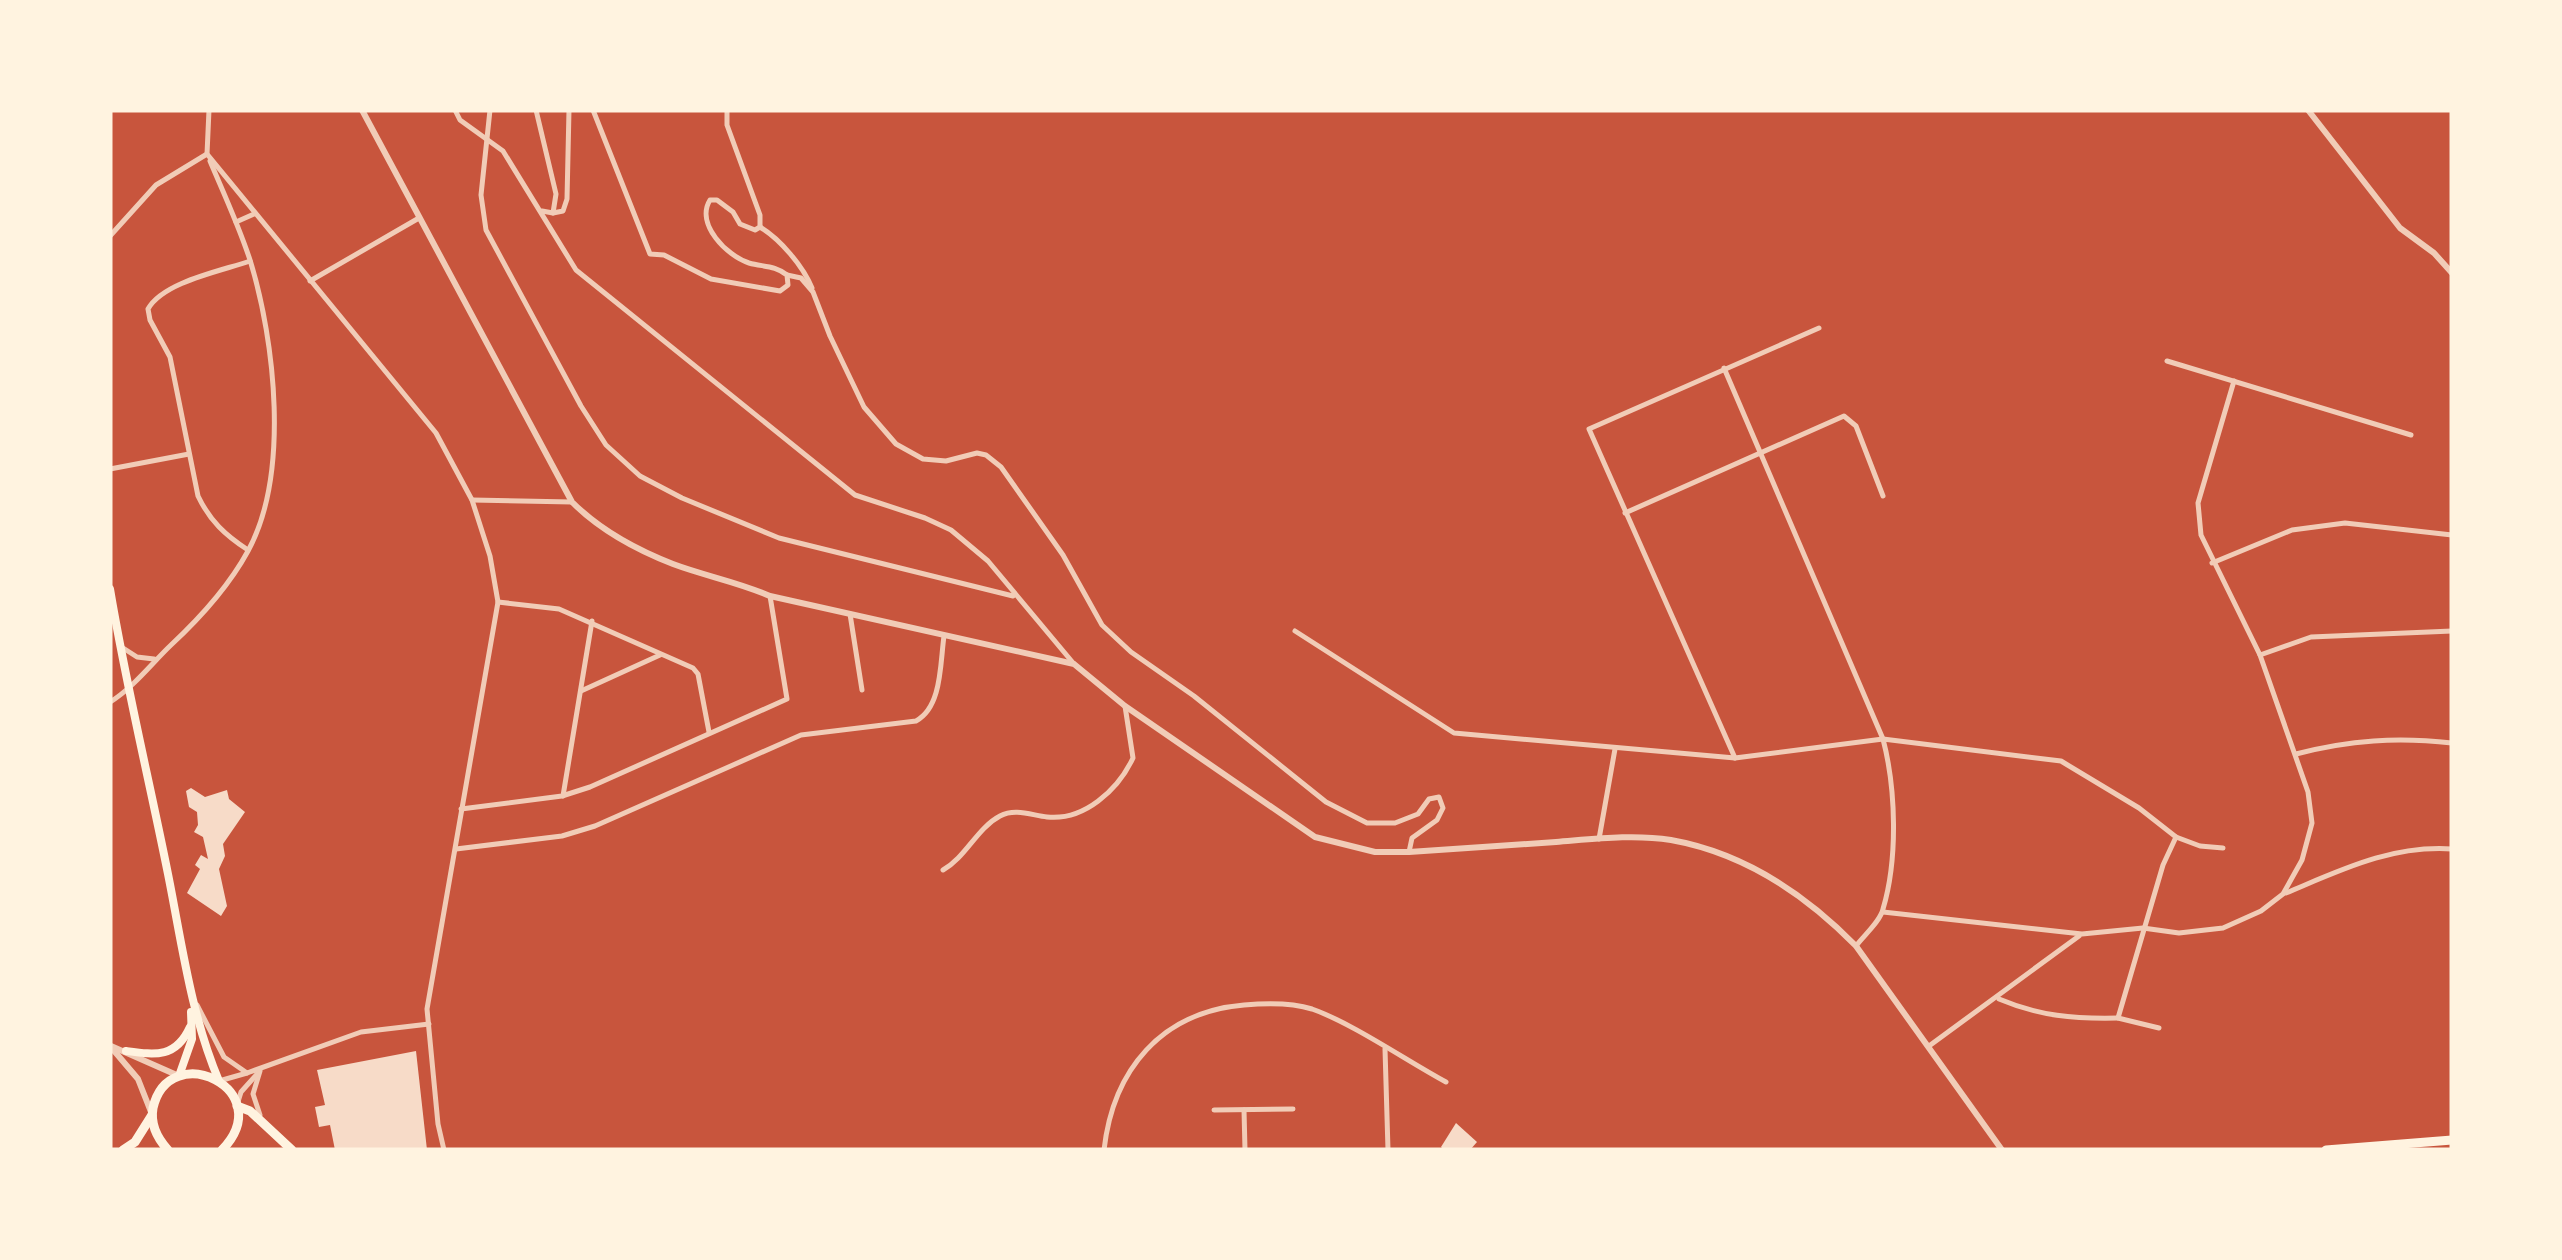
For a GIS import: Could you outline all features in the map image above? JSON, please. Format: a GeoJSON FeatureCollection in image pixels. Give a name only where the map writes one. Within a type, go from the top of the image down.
{"type":"FeatureCollection","features":[{"type":"Feature","properties":{"kind":"main road"},"geometry":{"type":"LineString","coordinates":[[110,589],[191,992],[203,1044],[219,1081]]}},
{"type":"Feature","properties":{"kind":"main road"},"geometry":{"type":"LineString","coordinates":[[123,1150],[135,1142],[152,1115],[160,1091],[179,1076],[192,1039],[191,992]]}},
{"type":"Feature","properties":{"kind":"main road"},"geometry":{"type":"LineString","coordinates":[[126,1052],[171,1052],[192,1023]]}},
{"type":"Feature","properties":{"kind":"main road"},"geometry":{"type":"LineString","coordinates":[[179,1076],[206,1074],[234,1096],[236,1130],[222,1150]]}},
{"type":"Feature","properties":{"kind":"main road"},"geometry":{"type":"LineString","coordinates":[[237,1106],[250,1111],[292,1150]]}},
{"type":"Feature","properties":{"kind":"main road"},"geometry":{"type":"LineString","coordinates":[[152,1115],[158,1139],[168,1150]]}},
{"type":"Feature","properties":{"kind":"main road"},"geometry":{"type":"LineString","coordinates":[[2326,1150],[2452,1140]]}},
{"type":"Feature","properties":{"kind":"street"},"geometry":{"type":"LineString","coordinates":[[110,702],[201,617],[248,551],[272,471],[268,349],[250,261],[207,154],[209,110]]}},
{"type":"Feature","properties":{"kind":"street"},"geometry":{"type":"LineString","coordinates":[[362,110],[572,502],[591,521],[672,564],[736,581],[770,596],[1074,664]]}},
{"type":"Feature","properties":{"kind":"street"},"geometry":{"type":"LineString","coordinates":[[455,110],[460,120],[503,150],[576,270],[620,308],[855,495],[951,530],[988,562],[1074,664],[1125,706],[1315,837],[1375,852],[1599,839],[1670,840],[1722,853],[1786,885],[1856,946],[2002,1150]]}},
{"type":"Feature","properties":{"kind":"street"},"geometry":{"type":"LineString","coordinates":[[490,110],[481,196],[486,230],[580,406],[606,445],[640,476],[682,498],[780,538],[1014,596]]}},
{"type":"Feature","properties":{"kind":"street"},"geometry":{"type":"LineString","coordinates":[[536,110],[556,194],[554,213]]}},
{"type":"Feature","properties":{"kind":"street"},"geometry":{"type":"LineString","coordinates":[[542,211],[563,211],[568,199],[569,110]]}},
{"type":"Feature","properties":{"kind":"street"},"geometry":{"type":"LineString","coordinates":[[592,110],[650,254],[664,254],[711,279],[764,289],[780,291],[788,285],[787,275]]}},
{"type":"Feature","properties":{"kind":"street"},"geometry":{"type":"LineString","coordinates":[[726,110],[727,126],[756,204],[760,227]]}},
{"type":"Feature","properties":{"kind":"street"},"geometry":{"type":"LineString","coordinates":[[2308,110],[2400,228],[2452,273]]}},
{"type":"Feature","properties":{"kind":"street"},"geometry":{"type":"LineString","coordinates":[[207,154],[436,434],[472,500],[490,556],[498,602],[428,1008],[438,1124],[444,1150]]}},
{"type":"Feature","properties":{"kind":"street"},"geometry":{"type":"LineString","coordinates":[[110,236],[156,185],[207,154]]}},
{"type":"Feature","properties":{"kind":"street"},"geometry":{"type":"LineString","coordinates":[[813,292],[801,278],[731,254],[710,228],[705,206],[710,200],[717,200],[747,228],[760,227],[770,233],[807,276],[864,407],[896,444],[923,458],[946,461],[986,454],[1063,555],[1102,625],[1131,652],[1194,696],[1326,802],[1367,823],[1395,824],[1418,814],[1429,798],[1439,797],[1443,802],[1437,820],[1412,838],[1409,852]]}},
{"type":"Feature","properties":{"kind":"street"},"geometry":{"type":"LineString","coordinates":[[236,222],[254,214]]}},
{"type":"Feature","properties":{"kind":"street"},"geometry":{"type":"LineString","coordinates":[[310,281],[419,218]]}},
{"type":"Feature","properties":{"kind":"street"},"geometry":{"type":"LineString","coordinates":[[248,551],[226,536],[198,496],[170,357],[150,320],[148,308],[165,290],[250,261]]}},
{"type":"Feature","properties":{"kind":"street"},"geometry":{"type":"LineString","coordinates":[[1735,758],[1589,429],[1820,328]]}},
{"type":"Feature","properties":{"kind":"street"},"geometry":{"type":"LineString","coordinates":[[2167,360],[2411,434]]}},
{"type":"Feature","properties":{"kind":"street"},"geometry":{"type":"LineString","coordinates":[[1724,368],[1889,762],[1893,816],[1883,912],[1856,946]]}},
{"type":"Feature","properties":{"kind":"street"},"geometry":{"type":"LineString","coordinates":[[2234,381],[2198,503],[2201,535],[2260,655],[2308,792],[2312,822],[2302,860],[2283,894]]}},
{"type":"Feature","properties":{"kind":"street"},"geometry":{"type":"LineString","coordinates":[[1625,513],[1844,416],[1856,426],[1883,496]]}},
{"type":"Feature","properties":{"kind":"street"},"geometry":{"type":"LineString","coordinates":[[110,470],[189,454]]}},
{"type":"Feature","properties":{"kind":"street"},"geometry":{"type":"LineString","coordinates":[[472,500],[572,502]]}},
{"type":"Feature","properties":{"kind":"street"},"geometry":{"type":"LineString","coordinates":[[2212,562],[2292,530],[2346,523],[2452,535]]}},
{"type":"Feature","properties":{"kind":"street"},"geometry":{"type":"LineString","coordinates":[[461,808],[562,796],[590,787],[788,699],[770,596]]}},
{"type":"Feature","properties":{"kind":"street"},"geometry":{"type":"LineString","coordinates":[[498,602],[559,609],[693,668],[698,674],[709,732]]}},
{"type":"Feature","properties":{"kind":"street"},"geometry":{"type":"LineString","coordinates":[[850,614],[862,690]]}},
{"type":"Feature","properties":{"kind":"street"},"geometry":{"type":"LineString","coordinates":[[562,796],[592,621]]}},
{"type":"Feature","properties":{"kind":"street"},"geometry":{"type":"LineString","coordinates":[[2260,655],[2312,637],[2452,631]]}},
{"type":"Feature","properties":{"kind":"street"},"geometry":{"type":"LineString","coordinates":[[1295,632],[1454,733],[1735,758],[1882,738],[2061,761],[2139,808],[2176,837],[2200,846],[2223,848]]}},
{"type":"Feature","properties":{"kind":"street"},"geometry":{"type":"LineString","coordinates":[[456,849],[562,836],[595,826],[801,735],[916,722],[928,715],[934,704],[944,633]]}},
{"type":"Feature","properties":{"kind":"street"},"geometry":{"type":"LineString","coordinates":[[120,646],[143,659],[156,658]]}},
{"type":"Feature","properties":{"kind":"street"},"geometry":{"type":"LineString","coordinates":[[581,692],[661,655]]}},
{"type":"Feature","properties":{"kind":"street"},"geometry":{"type":"LineString","coordinates":[[943,870],[1002,814],[1020,812],[1054,818],[1090,807],[1110,792],[1134,758],[1125,706]]}},
{"type":"Feature","properties":{"kind":"street"},"geometry":{"type":"LineString","coordinates":[[2296,754],[2347,741],[2384,738],[2452,743]]}},
{"type":"Feature","properties":{"kind":"street"},"geometry":{"type":"LineString","coordinates":[[1599,839],[1615,749]]}},
{"type":"Feature","properties":{"kind":"street"},"geometry":{"type":"LineString","coordinates":[[2118,1018],[2163,865],[2176,837]]}},
{"type":"Feature","properties":{"kind":"street"},"geometry":{"type":"LineString","coordinates":[[1883,912],[2082,934],[2144,928],[2178,932],[2223,928],[2260,911],[2283,894],[2379,854],[2452,849]]}},
{"type":"Feature","properties":{"kind":"street"},"geometry":{"type":"LineString","coordinates":[[1929,1046],[2082,934]]}},
{"type":"Feature","properties":{"kind":"street"},"geometry":{"type":"LineString","coordinates":[[191,992],[224,1057],[247,1073]]}},
{"type":"Feature","properties":{"kind":"street"},"geometry":{"type":"LineString","coordinates":[[1997,999],[2032,1013],[2072,1019],[2118,1018],[2159,1028]]}},
{"type":"Feature","properties":{"kind":"street"},"geometry":{"type":"LineString","coordinates":[[1104,1150],[1110,1118],[1128,1070],[1154,1041],[1187,1018],[1226,1006],[1272,1002],[1311,1009],[1446,1082]]}},
{"type":"Feature","properties":{"kind":"street"},"geometry":{"type":"LineString","coordinates":[[219,1081],[260,1071],[294,1054],[361,1032],[430,1024]]}},
{"type":"Feature","properties":{"kind":"street"},"geometry":{"type":"LineString","coordinates":[[152,1115],[138,1078],[110,1046],[179,1076]]}},
{"type":"Feature","properties":{"kind":"street"},"geometry":{"type":"LineString","coordinates":[[1385,1049],[1388,1150]]}},
{"type":"Feature","properties":{"kind":"street"},"geometry":{"type":"LineString","coordinates":[[237,1106],[241,1092],[260,1071]]}},
{"type":"Feature","properties":{"kind":"street"},"geometry":{"type":"LineString","coordinates":[[260,1071],[253,1094],[266,1126]]}},
{"type":"Feature","properties":{"kind":"street"},"geometry":{"type":"LineString","coordinates":[[1214,1110],[1293,1108]]}},
{"type":"Feature","properties":{"kind":"street"},"geometry":{"type":"LineString","coordinates":[[1244,1110],[1245,1150]]}},
{"type":"Feature","properties":{"kind":"building"},"geometry":{"type":"Polygon","coordinates":[[[191,788],[205,797],[227,790],[229,799],[245,812],[223,844],[225,856],[219,869],[227,906],[221,916],[187,893],[200,869],[195,865],[201,855],[208,859],[203,837],[194,832],[197,812],[189,807],[186,791],[191,788]]]}},
{"type":"Feature","properties":{"kind":"building"},"geometry":{"type":"Polygon","coordinates":[[[416,1051],[427,1150],[335,1150],[330,1125],[319,1127],[315,1107],[325,1105],[317,1070],[416,1051]]]}},
{"type":"Feature","properties":{"kind":"building"},"geometry":{"type":"Polygon","coordinates":[[[1456,1123],[1477,1142],[1470,1150],[1441,1147],[1456,1123]]]}}]}
